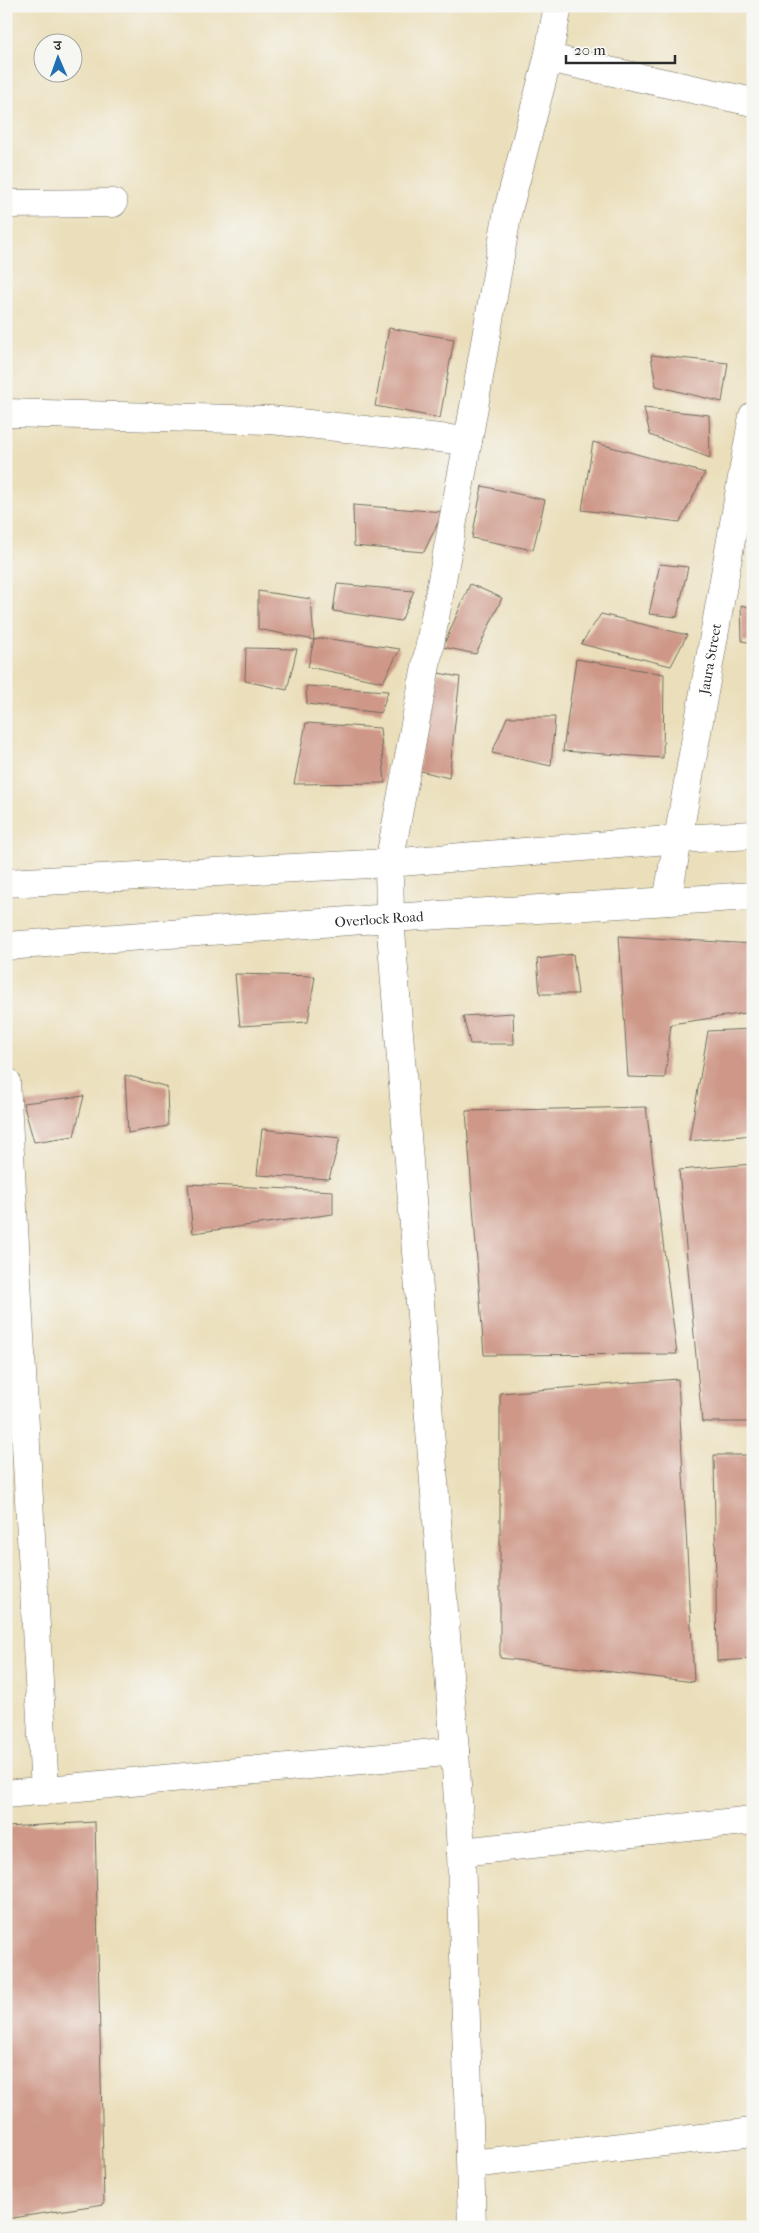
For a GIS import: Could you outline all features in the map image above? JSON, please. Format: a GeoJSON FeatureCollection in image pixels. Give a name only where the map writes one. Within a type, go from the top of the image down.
{"type":"FeatureCollection","features":[{"type":"Feature","properties":{"kind":"street"},"geometry":{"type":"LineString","coordinates":[[472,2227],[461,1852],[455,1751],[390,918],[390,863],[468,440],[508,210],[548,58],[558,6]]}},
{"type":"Feature","properties":{"kind":"street"},"geometry":{"type":"LineString","coordinates":[[548,58],[753,102]]}},
{"type":"Feature","properties":{"kind":"street"},"geometry":{"type":"LineString","coordinates":[[6,204],[112,202]]}},
{"type":"Feature","properties":{"kind":"street"},"geometry":{"type":"LineString","coordinates":[[6,413],[271,420],[468,440]]}},
{"type":"Feature","properties":{"kind":"street","name":"Jaura Street"},"geometry":{"type":"LineString","coordinates":[[667,901],[680,839],[753,416]]}},
{"type":"Feature","properties":{"kind":"street"},"geometry":{"type":"LineString","coordinates":[[6,883],[390,863],[680,839],[753,835]]}},
{"type":"Feature","properties":{"kind":"street","name":"Overlock Road"},"geometry":{"type":"LineString","coordinates":[[6,946],[390,918],[753,896]]}},
{"type":"Feature","properties":{"kind":"street"},"geometry":{"type":"LineString","coordinates":[[6,1081],[45,1791]]}},
{"type":"Feature","properties":{"kind":"street"},"geometry":{"type":"LineString","coordinates":[[6,1794],[455,1751]]}},
{"type":"Feature","properties":{"kind":"street"},"geometry":{"type":"LineString","coordinates":[[461,1852],[753,1820]]}},
{"type":"Feature","properties":{"kind":"street"},"geometry":{"type":"LineString","coordinates":[[471,2164],[753,2132]]}},
{"type":"Feature","properties":{"kind":"building"},"geometry":{"type":"Polygon","coordinates":[[[389,328],[454,339],[440,418],[375,406],[389,328]]]}},
{"type":"Feature","properties":{"kind":"building"},"geometry":{"type":"Polygon","coordinates":[[[651,355],[728,363],[722,402],[656,386],[651,355]]]}},
{"type":"Feature","properties":{"kind":"building"},"geometry":{"type":"Polygon","coordinates":[[[644,408],[709,415],[710,458],[650,435],[644,408]]]}},
{"type":"Feature","properties":{"kind":"building"},"geometry":{"type":"Polygon","coordinates":[[[593,442],[705,473],[680,522],[582,510],[593,442]]]}},
{"type":"Feature","properties":{"kind":"building"},"geometry":{"type":"Polygon","coordinates":[[[482,486],[545,500],[533,550],[472,538],[482,486]]]}},
{"type":"Feature","properties":{"kind":"building"},"geometry":{"type":"Polygon","coordinates":[[[353,505],[443,512],[424,552],[354,546],[353,505]]]}},
{"type":"Feature","properties":{"kind":"building"},"geometry":{"type":"Polygon","coordinates":[[[660,564],[688,567],[677,617],[649,614],[660,564]]]}},
{"type":"Feature","properties":{"kind":"building"},"geometry":{"type":"Polygon","coordinates":[[[337,584],[414,591],[401,621],[333,611],[337,584]]]}},
{"type":"Feature","properties":{"kind":"building"},"geometry":{"type":"Polygon","coordinates":[[[470,584],[502,598],[476,654],[443,647],[470,584]]]}},
{"type":"Feature","properties":{"kind":"building"},"geometry":{"type":"Polygon","coordinates":[[[258,591],[311,599],[314,640],[258,629],[258,591]]]}},
{"type":"Feature","properties":{"kind":"building"},"geometry":{"type":"Polygon","coordinates":[[[741,605],[753,608],[753,643],[742,641],[741,605]]]}},
{"type":"Feature","properties":{"kind":"building"},"geometry":{"type":"Polygon","coordinates":[[[601,614],[687,635],[671,666],[581,644],[601,614]]]}},
{"type":"Feature","properties":{"kind":"building"},"geometry":{"type":"Polygon","coordinates":[[[323,638],[400,649],[383,682],[308,667],[314,640],[323,638]]]}},
{"type":"Feature","properties":{"kind":"building"},"geometry":{"type":"Polygon","coordinates":[[[246,648],[297,649],[287,690],[245,681],[246,648]]]}},
{"type":"Feature","properties":{"kind":"building"},"geometry":{"type":"Polygon","coordinates":[[[576,659],[664,674],[663,758],[563,751],[576,659]]]}},
{"type":"Feature","properties":{"kind":"building"},"geometry":{"type":"Polygon","coordinates":[[[438,673],[460,677],[449,778],[417,770],[438,673]]]}},
{"type":"Feature","properties":{"kind":"building"},"geometry":{"type":"Polygon","coordinates":[[[306,686],[388,691],[381,713],[307,704],[306,686]]]}},
{"type":"Feature","properties":{"kind":"building"},"geometry":{"type":"Polygon","coordinates":[[[507,717],[555,717],[551,766],[492,753],[507,717]]]}},
{"type":"Feature","properties":{"kind":"building"},"geometry":{"type":"Polygon","coordinates":[[[306,723],[380,728],[385,783],[294,784],[306,723]]]}},
{"type":"Feature","properties":{"kind":"building"},"geometry":{"type":"Polygon","coordinates":[[[619,936],[753,944],[753,1012],[671,1024],[665,1078],[628,1077],[619,936]]]}},
{"type":"Feature","properties":{"kind":"building"},"geometry":{"type":"Polygon","coordinates":[[[573,954],[578,994],[540,994],[537,959],[573,954]]]}},
{"type":"Feature","properties":{"kind":"building"},"geometry":{"type":"Polygon","coordinates":[[[235,974],[315,976],[308,1022],[240,1026],[235,974]]]}},
{"type":"Feature","properties":{"kind":"building"},"geometry":{"type":"Polygon","coordinates":[[[513,1013],[514,1044],[470,1044],[463,1016],[513,1013]]]}},
{"type":"Feature","properties":{"kind":"building"},"geometry":{"type":"Polygon","coordinates":[[[753,1029],[753,1135],[689,1141],[708,1031],[753,1029]]]}},
{"type":"Feature","properties":{"kind":"building"},"geometry":{"type":"Polygon","coordinates":[[[125,1075],[167,1087],[168,1126],[128,1133],[125,1075]]]}},
{"type":"Feature","properties":{"kind":"building"},"geometry":{"type":"Polygon","coordinates":[[[84,1096],[74,1136],[34,1142],[23,1103],[84,1096]]]}},
{"type":"Feature","properties":{"kind":"building"},"geometry":{"type":"Polygon","coordinates":[[[646,1107],[677,1354],[484,1355],[466,1111],[646,1107]]]}},
{"type":"Feature","properties":{"kind":"building"},"geometry":{"type":"Polygon","coordinates":[[[262,1129],[340,1138],[329,1179],[257,1175],[262,1129]]]}},
{"type":"Feature","properties":{"kind":"building"},"geometry":{"type":"Polygon","coordinates":[[[753,1164],[753,1422],[702,1422],[679,1170],[753,1164]]]}},
{"type":"Feature","properties":{"kind":"building"},"geometry":{"type":"Polygon","coordinates":[[[188,1184],[333,1191],[333,1214],[193,1233],[188,1184]]]}},
{"type":"Feature","properties":{"kind":"building"},"geometry":{"type":"Polygon","coordinates":[[[678,1379],[694,1682],[500,1658],[500,1393],[678,1379]]]}},
{"type":"Feature","properties":{"kind":"building"},"geometry":{"type":"Polygon","coordinates":[[[714,1455],[753,1455],[753,1659],[717,1661],[714,1455]]]}},
{"type":"Feature","properties":{"kind":"building"},"geometry":{"type":"Polygon","coordinates":[[[95,1822],[104,2204],[6,2219],[6,1827],[95,1822]]]}}]}
